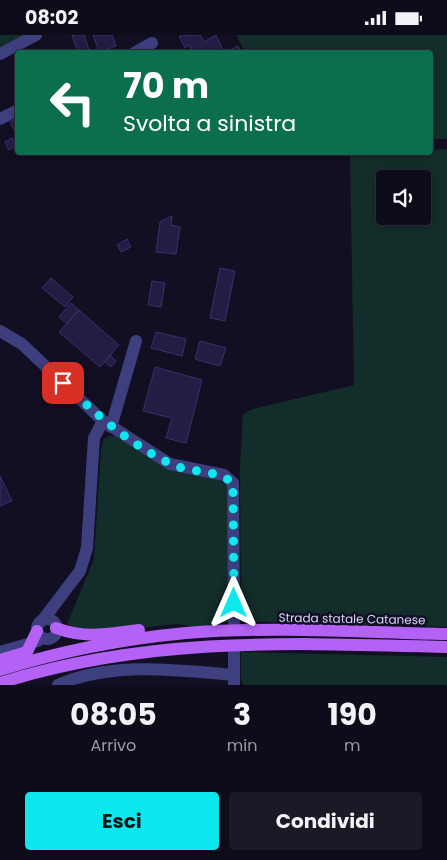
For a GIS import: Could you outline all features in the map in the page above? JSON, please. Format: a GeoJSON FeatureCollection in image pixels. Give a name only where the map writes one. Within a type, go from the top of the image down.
{"type":"FeatureCollection","features":[{"type":"Feature","properties":{"kind":"main road"},"geometry":{"type":"LineString","coordinates":[[56,626],[82,635],[98,636],[150,629],[187,633]]}},
{"type":"Feature","properties":{"kind":"main road","name":"Strada statale Catanese"},"geometry":{"type":"LineString","coordinates":[[50,662],[86,647],[187,633],[339,631],[447,634]]}},
{"type":"Feature","properties":{"kind":"main road"},"geometry":{"type":"LineString","coordinates":[[0,660],[28,652],[37,634]]}},
{"type":"Feature","properties":{"kind":"main road","name":"Strada statale Catanese"},"geometry":{"type":"LineString","coordinates":[[50,662],[151,650],[224,645],[447,647]]}},
{"type":"Feature","properties":{"kind":"main road"},"geometry":{"type":"LineString","coordinates":[[0,670],[50,662]]}},
{"type":"Feature","properties":{"kind":"main road"},"geometry":{"type":"LineString","coordinates":[[0,683],[50,662]]}},
{"type":"Feature","properties":{"kind":"street"},"geometry":{"type":"LineString","coordinates":[[0,54],[36,35]]}},
{"type":"Feature","properties":{"kind":"street"},"geometry":{"type":"LineString","coordinates":[[139,50],[152,43]]}},
{"type":"Feature","properties":{"kind":"street"},"geometry":{"type":"LineString","coordinates":[[0,119],[15,112]]}},
{"type":"Feature","properties":{"kind":"street"},"geometry":{"type":"LineString","coordinates":[[0,331],[22,344],[107,424],[170,464],[224,475],[233,483],[234,622]]}},
{"type":"Feature","properties":{"kind":"street"},"geometry":{"type":"LineString","coordinates":[[37,634],[53,637],[80,571],[87,548],[94,438],[107,424],[136,341]]}},
{"type":"Feature","properties":{"kind":"street"},"geometry":{"type":"LineString","coordinates":[[0,652],[37,634],[80,571]]}},
{"type":"Feature","properties":{"kind":"street"},"geometry":{"type":"LineString","coordinates":[[58,685],[74,679],[141,668],[234,680],[234,651]]}},
{"type":"Feature","properties":{"kind":"green space"},"geometry":{"type":"Polygon","coordinates":[[[0,35],[24,35],[0,47],[0,35]]]}},
{"type":"Feature","properties":{"kind":"green space"},"geometry":{"type":"Polygon","coordinates":[[[236,35],[447,35],[447,139],[433,139],[433,50],[244,50],[236,35]]]}},
{"type":"Feature","properties":{"kind":"green space"},"geometry":{"type":"Polygon","coordinates":[[[447,149],[447,627],[241,621],[240,465],[243,414],[253,409],[354,385],[350,155],[433,155],[433,150],[447,149]]]}},
{"type":"Feature","properties":{"kind":"green space"},"geometry":{"type":"Polygon","coordinates":[[[109,436],[116,436],[174,471],[217,479],[227,486],[230,622],[196,627],[176,624],[104,632],[79,630],[67,624],[94,559],[101,449],[104,439],[109,436]]]}},
{"type":"Feature","properties":{"kind":"green space"},"geometry":{"type":"Polygon","coordinates":[[[241,652],[447,657],[447,685],[244,685],[241,681],[241,652]]]}},
{"type":"Feature","properties":{"kind":"building"},"geometry":{"type":"Polygon","coordinates":[[[72,35],[84,35],[89,50],[77,50],[72,35]]]}},
{"type":"Feature","properties":{"kind":"building"},"geometry":{"type":"Polygon","coordinates":[[[93,35],[112,35],[116,46],[98,50],[93,35]]]}},
{"type":"Feature","properties":{"kind":"building"},"geometry":{"type":"Polygon","coordinates":[[[200,35],[204,42],[216,35],[223,50],[192,50],[189,45],[185,48],[179,36],[200,35]]]}},
{"type":"Feature","properties":{"kind":"building"},"geometry":{"type":"Polygon","coordinates":[[[238,46],[240,50],[230,50],[238,46]]]}},
{"type":"Feature","properties":{"kind":"building"},"geometry":{"type":"Polygon","coordinates":[[[15,120],[15,131],[10,122],[15,120]]]}},
{"type":"Feature","properties":{"kind":"building"},"geometry":{"type":"Polygon","coordinates":[[[12,138],[15,147],[9,150],[5,142],[12,138]]]}},
{"type":"Feature","properties":{"kind":"building"},"geometry":{"type":"Polygon","coordinates":[[[172,216],[171,225],[180,227],[176,254],[156,252],[160,222],[172,216]]]}},
{"type":"Feature","properties":{"kind":"building"},"geometry":{"type":"Polygon","coordinates":[[[127,239],[131,247],[121,252],[117,245],[127,239]]]}},
{"type":"Feature","properties":{"kind":"building"},"geometry":{"type":"Polygon","coordinates":[[[220,268],[235,271],[225,321],[210,318],[220,268]]]}},
{"type":"Feature","properties":{"kind":"building"},"geometry":{"type":"Polygon","coordinates":[[[51,278],[73,297],[65,307],[42,288],[51,278]]]}},
{"type":"Feature","properties":{"kind":"building"},"geometry":{"type":"Polygon","coordinates":[[[152,281],[165,283],[161,307],[148,305],[152,281]]]}},
{"type":"Feature","properties":{"kind":"building"},"geometry":{"type":"Polygon","coordinates":[[[71,303],[79,310],[67,324],[59,317],[71,303]]]}},
{"type":"Feature","properties":{"kind":"building"},"geometry":{"type":"Polygon","coordinates":[[[79,310],[119,345],[100,367],[59,332],[79,310]]]}},
{"type":"Feature","properties":{"kind":"building"},"geometry":{"type":"Polygon","coordinates":[[[156,332],[186,339],[182,356],[151,348],[156,332]]]}},
{"type":"Feature","properties":{"kind":"building"},"geometry":{"type":"Polygon","coordinates":[[[200,341],[226,348],[220,366],[195,359],[200,341]]]}},
{"type":"Feature","properties":{"kind":"building"},"geometry":{"type":"Polygon","coordinates":[[[110,355],[116,361],[111,367],[105,362],[110,355]]]}},
{"type":"Feature","properties":{"kind":"building"},"geometry":{"type":"Polygon","coordinates":[[[155,367],[202,380],[186,443],[166,438],[172,418],[143,411],[155,367]]]}},
{"type":"Feature","properties":{"kind":"building"},"geometry":{"type":"Polygon","coordinates":[[[0,476],[12,501],[0,506],[0,476]]]}},
{"type":"Feature","properties":{"kind":"route"},"geometry":{"type":"LineString","coordinates":[[63,383],[110,427],[170,464],[224,475],[233,483],[234,603]]}}]}
